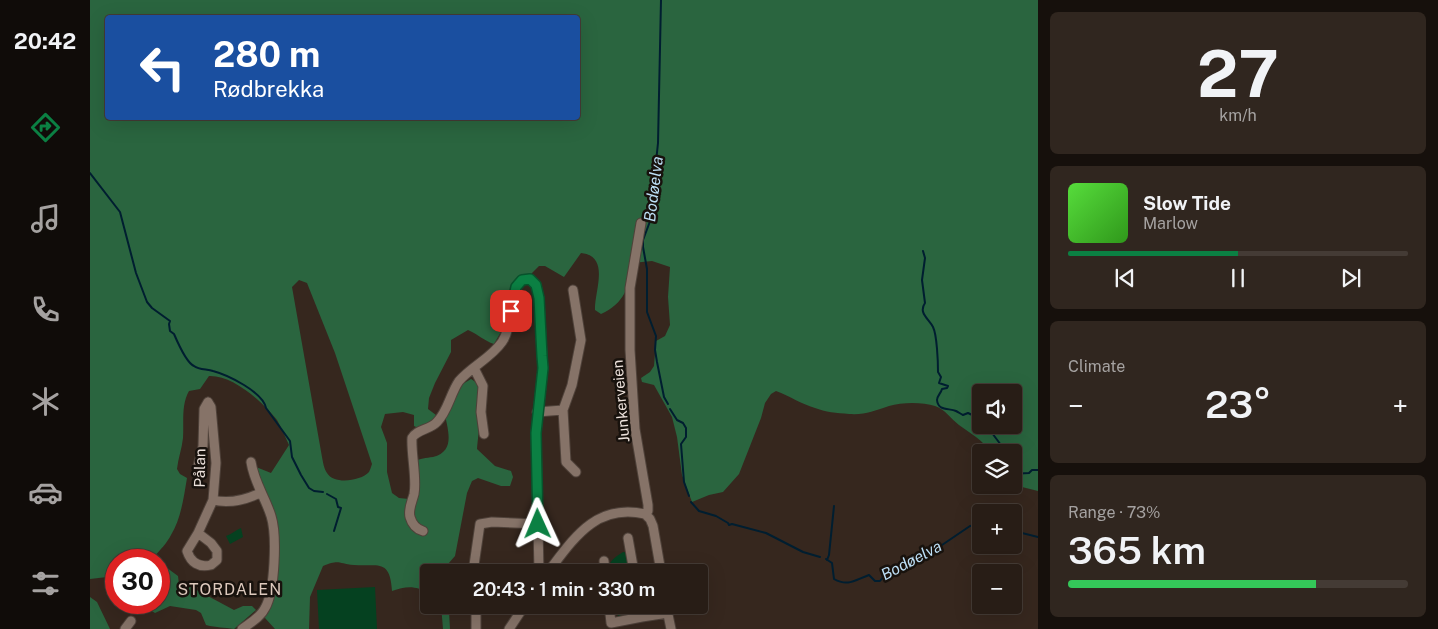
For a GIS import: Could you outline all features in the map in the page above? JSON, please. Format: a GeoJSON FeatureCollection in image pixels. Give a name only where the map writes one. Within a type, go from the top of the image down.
{"type":"FeatureCollection","features":[{"type":"Feature","properties":{"kind":"street","name":"Junkerveien"},"geometry":{"type":"LineString","coordinates":[[641,222],[630,288],[630,350],[635,429],[648,505],[648,511],[645,514],[653,526],[660,564]]}},
{"type":"Feature","properties":{"kind":"street"},"geometry":{"type":"LineString","coordinates":[[423,531],[414,525],[410,516],[410,506],[414,490],[412,438],[416,433],[429,429],[435,424],[443,413],[460,380],[498,348],[507,333],[516,287],[522,280],[530,279],[536,285],[539,298],[542,356],[542,382],[536,433],[540,564]]}},
{"type":"Feature","properties":{"kind":"street"},"geometry":{"type":"LineString","coordinates":[[573,290],[581,345],[564,410],[565,459],[567,464],[576,472]]}},
{"type":"Feature","properties":{"kind":"street"},"geometry":{"type":"LineString","coordinates":[[474,368],[483,386],[481,412],[484,434]]}},
{"type":"Feature","properties":{"kind":"street","name":"Pålan"},"geometry":{"type":"LineString","coordinates":[[198,466],[202,446],[204,410],[208,402],[211,407],[216,463],[213,500],[198,534]]}},
{"type":"Feature","properties":{"kind":"street"},"geometry":{"type":"LineString","coordinates":[[537,412],[564,410]]}},
{"type":"Feature","properties":{"kind":"street"},"geometry":{"type":"LineString","coordinates":[[242,629],[263,612],[268,601],[275,539],[271,518],[252,474],[251,462]]}},
{"type":"Feature","properties":{"kind":"street"},"geometry":{"type":"LineString","coordinates":[[213,500],[232,501],[260,493]]}},
{"type":"Feature","properties":{"kind":"street"},"geometry":{"type":"LineString","coordinates":[[554,564],[574,538],[591,523],[617,512],[631,511],[645,514]]}},
{"type":"Feature","properties":{"kind":"street"},"geometry":{"type":"LineString","coordinates":[[475,564],[479,527],[482,523],[538,524]]}},
{"type":"Feature","properties":{"kind":"street"},"geometry":{"type":"LineString","coordinates":[[628,538],[633,564]]}},
{"type":"Feature","properties":{"kind":"street"},"geometry":{"type":"LineString","coordinates":[[476,614],[476,629]]}},
{"type":"Feature","properties":{"kind":"street"},"geometry":{"type":"LineString","coordinates":[[509,629],[519,614]]}},
{"type":"Feature","properties":{"kind":"street"},"geometry":{"type":"LineString","coordinates":[[612,626],[651,614]]}},
{"type":"Feature","properties":{"kind":"street"},"geometry":{"type":"LineString","coordinates":[[668,614],[671,629]]}},
{"type":"Feature","properties":{"kind":"green space"},"geometry":{"type":"Polygon","coordinates":[[[90,0],[1038,0],[1038,491],[1022,487],[1022,444],[984,444],[942,409],[935,406],[906,403],[865,413],[840,413],[810,406],[776,391],[771,394],[765,403],[739,474],[723,492],[692,502],[682,475],[677,437],[672,417],[654,385],[642,382],[641,378],[650,372],[654,366],[656,341],[665,336],[670,325],[668,297],[670,267],[652,261],[632,263],[627,287],[621,299],[616,305],[601,314],[595,310],[599,276],[596,261],[590,256],[581,253],[564,277],[545,266],[539,266],[510,295],[502,330],[494,344],[468,330],[451,340],[451,352],[429,398],[428,409],[436,415],[433,424],[418,428],[414,426],[414,415],[403,412],[385,414],[381,427],[387,443],[387,472],[392,493],[399,498],[409,499],[414,462],[433,457],[445,450],[449,438],[444,410],[461,385],[471,379],[477,384],[480,397],[477,449],[495,466],[511,471],[513,477],[510,486],[501,486],[478,478],[472,481],[467,493],[455,556],[448,564],[420,564],[420,589],[411,587],[392,591],[389,573],[381,566],[333,563],[323,566],[310,597],[309,629],[275,629],[265,618],[265,613],[278,539],[256,467],[271,473],[289,445],[277,420],[264,405],[247,391],[228,380],[218,377],[209,376],[200,389],[189,391],[186,396],[183,414],[183,438],[177,469],[180,474],[187,478],[182,507],[168,541],[161,549],[105,549],[105,577],[90,579],[90,0]],[[299,280],[292,287],[324,467],[330,477],[335,479],[348,480],[360,478],[369,472],[372,464],[335,353],[307,283],[299,280]]]}},
{"type":"Feature","properties":{"kind":"green space"},"geometry":{"type":"Polygon","coordinates":[[[241,528],[243,537],[230,544],[226,536],[241,528]]]}},
{"type":"Feature","properties":{"kind":"green space"},"geometry":{"type":"Polygon","coordinates":[[[623,552],[629,553],[631,564],[610,564],[614,558],[623,552]]]}},
{"type":"Feature","properties":{"kind":"green space"},"geometry":{"type":"Polygon","coordinates":[[[170,570],[178,576],[179,585],[191,587],[234,610],[243,606],[252,606],[256,610],[234,629],[206,625],[201,613],[196,610],[170,606],[170,570]]]}},
{"type":"Feature","properties":{"kind":"green space"},"geometry":{"type":"Polygon","coordinates":[[[375,587],[377,629],[319,629],[317,590],[375,587]]]}},
{"type":"Feature","properties":{"kind":"green space"},"geometry":{"type":"Polygon","coordinates":[[[90,597],[97,602],[110,629],[90,629],[90,597]]]}},
{"type":"Feature","properties":{"kind":"green space"},"geometry":{"type":"Polygon","coordinates":[[[442,614],[449,614],[450,629],[443,629],[442,614]]]}},
{"type":"Feature","properties":{"kind":"waterway","name":"Bodøelva"},"geometry":{"type":"LineString","coordinates":[[661,0],[658,143],[655,184],[652,192],[652,216],[643,240],[643,247],[647,269],[647,312],[656,336],[655,350],[657,362],[664,397],[668,404]]}},
{"type":"Feature","properties":{"kind":"waterway"},"geometry":{"type":"LineString","coordinates":[[90,173],[120,212],[136,273],[147,302],[170,321],[170,331],[174,334],[188,361],[201,369],[211,370],[236,380],[259,396],[290,441],[292,457],[309,488],[314,491],[323,492]]}},
{"type":"Feature","properties":{"kind":"waterway"},"geometry":{"type":"LineString","coordinates":[[923,251],[925,258],[922,280],[925,303],[923,313],[934,331],[938,372],[941,377],[939,383],[948,386],[942,389],[937,399],[938,404],[963,415],[968,413],[972,415]]}},
{"type":"Feature","properties":{"kind":"waterway","name":"Bodøelva"},"geometry":{"type":"LineString","coordinates":[[670,409],[677,420],[683,423],[686,428],[686,437],[681,444],[684,482],[689,496]]}},
{"type":"Feature","properties":{"kind":"waterway"},"geometry":{"type":"LineString","coordinates":[[993,434],[1000,444]]}},
{"type":"Feature","properties":{"kind":"waterway"},"geometry":{"type":"LineString","coordinates":[[1022,473],[1038,470]]}},
{"type":"Feature","properties":{"kind":"waterway"},"geometry":{"type":"LineString","coordinates":[[327,494],[336,499],[338,507],[341,508],[334,531]]}},
{"type":"Feature","properties":{"kind":"waterway","name":"Bodøelva"},"geometry":{"type":"LineString","coordinates":[[691,502],[699,511],[716,516],[729,525],[732,524],[766,533],[803,552],[820,557]]}},
{"type":"Feature","properties":{"kind":"waterway"},"geometry":{"type":"LineString","coordinates":[[827,560],[834,506]]}},
{"type":"Feature","properties":{"kind":"waterway","name":"Bodøelva"},"geometry":{"type":"LineString","coordinates":[[826,559],[832,563],[834,579],[848,583],[869,575],[875,581],[880,581],[887,572],[907,566],[937,545],[942,545],[972,526]]}},
{"type":"Feature","properties":{"kind":"waterway","name":"Bodøelva"},"geometry":{"type":"LineString","coordinates":[[1022,533],[1038,537]]}},
{"type":"Feature","properties":{"kind":"district","name":"STORDALEN"},"geometry":{"type":"Point","coordinates":[230,589]}},
{"type":"Feature","properties":{"kind":"route"},"geometry":{"type":"LineString","coordinates":[[511,311],[518,283],[522,280],[530,279],[536,285],[539,298],[543,368],[536,433],[538,524]]}}]}
